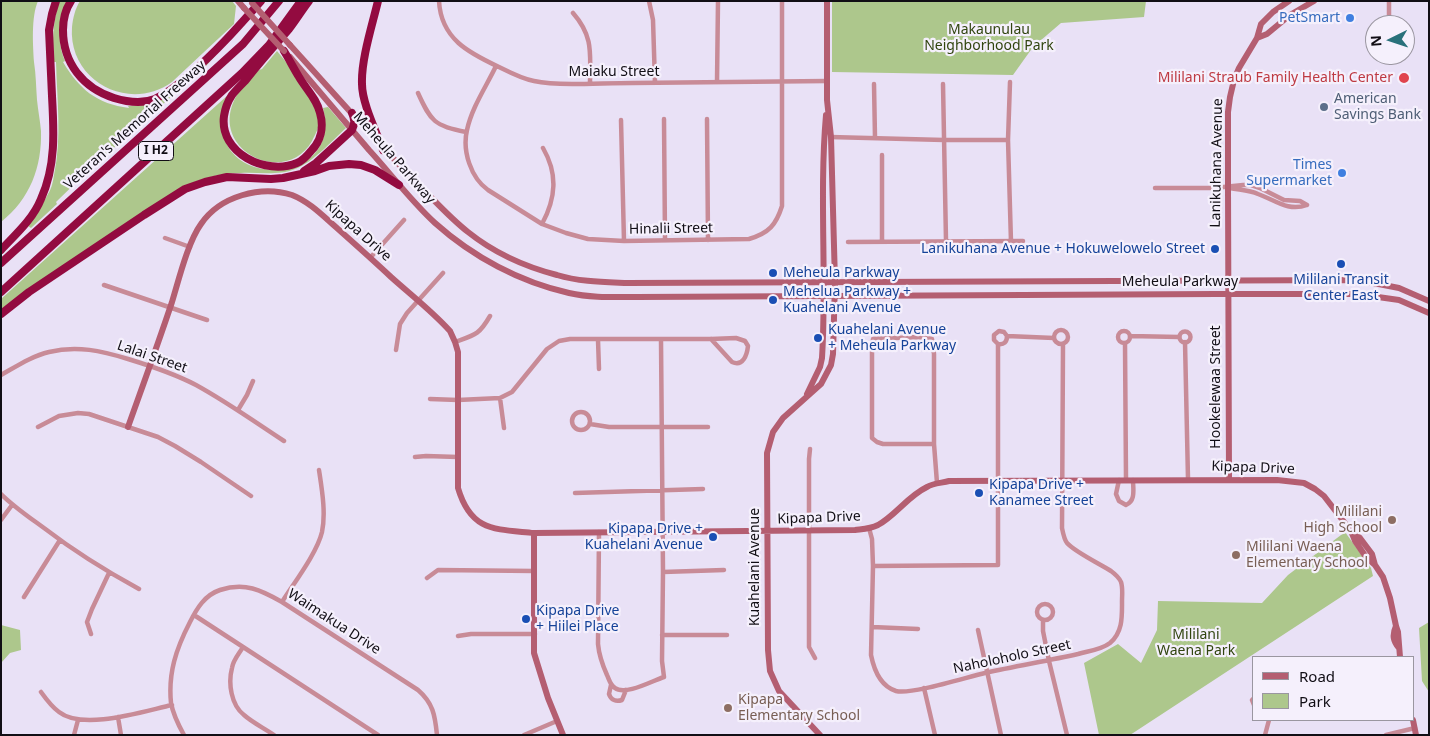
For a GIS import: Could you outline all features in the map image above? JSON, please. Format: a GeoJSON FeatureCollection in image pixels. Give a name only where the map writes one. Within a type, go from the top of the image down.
{"type":"FeatureCollection","features":[{"type":"Feature","properties":{"kind":"highway"},"geometry":{"type":"LineString","coordinates":[[1,250],[35,211],[42,198],[52,166],[54,128],[49,30],[56,1]]}},
{"type":"Feature","properties":{"kind":"highway"},"geometry":{"type":"LineString","coordinates":[[70,1],[64,18],[64,44],[73,68],[95,90],[122,101],[137,102],[153,100],[175,88],[199,67],[234,31],[254,2]]}},
{"type":"Feature","properties":{"kind":"highway","name":"Veteran's Memorial Freeway"},"geometry":{"type":"LineString","coordinates":[[1,263],[243,44],[279,1]]}},
{"type":"Feature","properties":{"kind":"highway","name":"I H2"},"geometry":{"type":"LineString","coordinates":[[1,292],[242,73],[269,45],[301,1]]}},
{"type":"Feature","properties":{"kind":"highway"},"geometry":{"type":"LineString","coordinates":[[287,48],[299,77],[317,102],[322,126],[320,138],[315,147],[297,163],[276,167],[266,166],[246,158],[235,149],[225,129],[224,117],[231,96],[291,27],[309,1]]}},
{"type":"Feature","properties":{"kind":"highway"},"geometry":{"type":"LineString","coordinates":[[378,1],[363,69],[362,86],[365,103],[383,150]]}},
{"type":"Feature","properties":{"kind":"highway"},"geometry":{"type":"LineString","coordinates":[[293,176],[316,163],[352,130],[355,124],[352,113]]}},
{"type":"Feature","properties":{"kind":"highway"},"geometry":{"type":"LineString","coordinates":[[1,314],[30,292],[144,215],[186,189],[205,182],[227,177],[271,179],[293,176],[329,166],[349,164],[361,165],[375,170],[399,185]]}},
{"type":"Feature","properties":{"kind":"street","name":"Meheula Parkway"},"geometry":{"type":"LineString","coordinates":[[238,1],[352,113],[383,150],[469,232],[501,253],[534,268],[558,276],[628,284],[1358,280],[1399,288],[1429,301]]}},
{"type":"Feature","properties":{"kind":"street","name":"Maiaku Street"},"geometry":{"type":"LineString","coordinates":[[439,1],[446,27],[459,45],[475,56],[525,79],[536,82],[549,84],[590,84],[827,81]]}},
{"type":"Feature","properties":{"kind":"street"},"geometry":{"type":"LineString","coordinates":[[649,1],[653,20],[655,83]]}},
{"type":"Feature","properties":{"kind":"street"},"geometry":{"type":"LineString","coordinates":[[717,82],[718,1]]}},
{"type":"Feature","properties":{"kind":"street","name":"Hinalii Street"},"geometry":{"type":"LineString","coordinates":[[496,66],[475,106],[466,132],[468,159],[472,171],[482,186],[542,224],[576,236],[599,240],[624,241],[749,239],[772,227],[778,219],[782,206],[782,1]]}},
{"type":"Feature","properties":{"kind":"street","name":"Kuahelani Avenue"},"geometry":{"type":"LineString","coordinates":[[820,735],[779,691],[770,671],[768,650],[767,532],[768,453],[773,432],[782,418],[821,384],[831,365],[834,339],[835,282],[828,137],[826,1]]}},
{"type":"Feature","properties":{"kind":"street","name":"Lanikuhana Avenue"},"geometry":{"type":"LineString","coordinates":[[1228,294],[1228,112],[1230,97],[1239,68],[1257,38],[1261,24],[1273,12],[1289,1]]}},
{"type":"Feature","properties":{"kind":"street","name":"Lanikuhana Avenue"},"geometry":{"type":"LineString","coordinates":[[1257,38],[1267,34],[1290,15],[1314,1]]}},
{"type":"Feature","properties":{"kind":"street"},"geometry":{"type":"LineString","coordinates":[[1389,1],[1389,15]]}},
{"type":"Feature","properties":{"kind":"street","name":"Meheula Parkway"},"geometry":{"type":"LineString","coordinates":[[254,2],[287,48],[352,130],[399,185],[436,223],[458,242],[500,269],[562,292],[592,297],[1357,294],[1399,300],[1429,313]]}},
{"type":"Feature","properties":{"kind":"street"},"geometry":{"type":"LineString","coordinates":[[573,14],[588,34],[590,45],[590,84]]}},
{"type":"Feature","properties":{"kind":"street"},"geometry":{"type":"LineString","coordinates":[[1010,82],[1008,140],[1010,242]]}},
{"type":"Feature","properties":{"kind":"street"},"geometry":{"type":"LineString","coordinates":[[874,84],[875,138]]}},
{"type":"Feature","properties":{"kind":"street"},"geometry":{"type":"LineString","coordinates":[[943,84],[946,241]]}},
{"type":"Feature","properties":{"kind":"street"},"geometry":{"type":"LineString","coordinates":[[418,93],[426,112],[436,122],[446,128],[466,132]]}},
{"type":"Feature","properties":{"kind":"street"},"geometry":{"type":"LineString","coordinates":[[664,119],[665,240]]}},
{"type":"Feature","properties":{"kind":"street"},"geometry":{"type":"LineString","coordinates":[[707,119],[708,240]]}},
{"type":"Feature","properties":{"kind":"street"},"geometry":{"type":"LineString","coordinates":[[621,120],[624,241]]}},
{"type":"Feature","properties":{"kind":"street"},"geometry":{"type":"LineString","coordinates":[[828,137],[1008,140]]}},
{"type":"Feature","properties":{"kind":"street","name":"Kuahelani Avenue"},"geometry":{"type":"LineString","coordinates":[[806,396],[820,367],[822,358],[824,283],[822,182],[828,137]]}},
{"type":"Feature","properties":{"kind":"street"},"geometry":{"type":"LineString","coordinates":[[542,224],[554,190],[550,160],[543,148]]}},
{"type":"Feature","properties":{"kind":"street"},"geometry":{"type":"LineString","coordinates":[[882,155],[882,242]]}},
{"type":"Feature","properties":{"kind":"street"},"geometry":{"type":"LineString","coordinates":[[1155,188],[1251,185],[1284,200],[1300,201],[1307,204],[1301,207],[1288,207],[1257,193],[1228,187]]}},
{"type":"Feature","properties":{"kind":"street","name":"Kipapa Drive"},"geometry":{"type":"LineString","coordinates":[[128,426],[190,247],[202,222],[220,205],[235,198],[247,194],[276,192],[291,195],[309,204],[450,330],[458,352],[458,488],[465,507],[476,520],[485,526],[534,533],[855,530],[869,528],[888,518],[915,494],[928,486],[949,481],[1290,480],[1304,483],[1324,496],[1351,531],[1355,541],[1366,557],[1375,565],[1383,577],[1398,632],[1400,656]]}},
{"type":"Feature","properties":{"kind":"street"},"geometry":{"type":"LineString","coordinates":[[370,258],[404,220]]}},
{"type":"Feature","properties":{"kind":"street"},"geometry":{"type":"LineString","coordinates":[[165,238],[190,247]]}},
{"type":"Feature","properties":{"kind":"street"},"geometry":{"type":"LineString","coordinates":[[848,242],[1023,241]]}},
{"type":"Feature","properties":{"kind":"street"},"geometry":{"type":"LineString","coordinates":[[396,350],[400,324],[406,313],[443,273]]}},
{"type":"Feature","properties":{"kind":"street"},"geometry":{"type":"LineString","coordinates":[[104,285],[207,320]]}},
{"type":"Feature","properties":{"kind":"street","name":"Hookelewaa Street"},"geometry":{"type":"LineString","coordinates":[[1228,294],[1229,480]]}},
{"type":"Feature","properties":{"kind":"street"},"geometry":{"type":"LineString","coordinates":[[455,342],[478,334],[490,316]]}},
{"type":"Feature","properties":{"kind":"street"},"geometry":{"type":"LineString","coordinates":[[873,566],[998,564],[998,344],[994,340],[995,333],[1002,331],[1007,336],[1054,338]]}},
{"type":"Feature","properties":{"kind":"street"},"geometry":{"type":"LineString","coordinates":[[1064,331],[1068,336],[1068,340],[1063,344],[1057,343],[1054,338],[1056,333],[1064,331]]}},
{"type":"Feature","properties":{"kind":"street"},"geometry":{"type":"LineString","coordinates":[[1125,343],[1119,340],[1119,334],[1125,331],[1130,336],[1179,337]]}},
{"type":"Feature","properties":{"kind":"street"},"geometry":{"type":"LineString","coordinates":[[1179,337],[1182,331],[1188,332],[1190,338],[1185,342]]}},
{"type":"Feature","properties":{"kind":"street"},"geometry":{"type":"LineString","coordinates":[[998,344],[1004,344],[1007,336]]}},
{"type":"Feature","properties":{"kind":"street"},"geometry":{"type":"LineString","coordinates":[[1130,336],[1129,341],[1125,343],[1122,480],[1116,494],[1118,501],[1126,505],[1133,500],[1133,480]]}},
{"type":"Feature","properties":{"kind":"street"},"geometry":{"type":"LineString","coordinates":[[934,444],[883,444],[872,438],[873,339],[919,337],[932,339],[934,354],[934,444],[937,483]]}},
{"type":"Feature","properties":{"kind":"street"},"geometry":{"type":"LineString","coordinates":[[1179,337],[1181,341],[1185,342]]}},
{"type":"Feature","properties":{"kind":"street"},"geometry":{"type":"LineString","coordinates":[[430,399],[500,398],[512,392],[547,349],[553,344],[570,339],[660,340],[736,338],[745,342],[748,346],[743,360],[736,364],[732,362],[711,339]]}},
{"type":"Feature","properties":{"kind":"street"},"geometry":{"type":"LineString","coordinates":[[598,340],[599,369]]}},
{"type":"Feature","properties":{"kind":"street"},"geometry":{"type":"LineString","coordinates":[[599,532],[598,644],[601,662],[611,685],[615,689],[620,691],[631,690],[664,677],[662,660],[663,572],[660,340]]}},
{"type":"Feature","properties":{"kind":"street"},"geometry":{"type":"LineString","coordinates":[[1185,342],[1188,479]]}},
{"type":"Feature","properties":{"kind":"street"},"geometry":{"type":"LineString","coordinates":[[1062,481],[1063,344]]}},
{"type":"Feature","properties":{"kind":"street","name":"Lalai Street"},"geometry":{"type":"LineString","coordinates":[[1,375],[34,356],[49,352],[72,348],[102,351],[150,366],[196,385],[284,441]]}},
{"type":"Feature","properties":{"kind":"street"},"geometry":{"type":"LineString","coordinates":[[238,410],[248,395],[253,381]]}},
{"type":"Feature","properties":{"kind":"street"},"geometry":{"type":"LineString","coordinates":[[500,398],[504,428]]}},
{"type":"Feature","properties":{"kind":"street"},"geometry":{"type":"LineString","coordinates":[[38,427],[59,416],[78,413],[88,414],[128,426],[167,442],[201,462],[251,496]]}},
{"type":"Feature","properties":{"kind":"street"},"geometry":{"type":"LineString","coordinates":[[590,424],[609,427],[708,427]]}},
{"type":"Feature","properties":{"kind":"street"},"geometry":{"type":"LineString","coordinates":[[810,449],[809,647],[815,658]]}},
{"type":"Feature","properties":{"kind":"street"},"geometry":{"type":"LineString","coordinates":[[416,457],[458,456]]}},
{"type":"Feature","properties":{"kind":"street"},"geometry":{"type":"LineString","coordinates":[[282,602],[315,548],[322,530],[323,510],[319,470]]}},
{"type":"Feature","properties":{"kind":"street","name":"Naholoholo Street"},"geometry":{"type":"LineString","coordinates":[[869,528],[872,539],[873,566],[871,655],[879,678],[889,687],[903,692],[987,672],[1049,661],[1101,648],[1110,643],[1116,636],[1122,622],[1122,589],[1121,581],[1117,575],[1073,548],[1063,535],[1062,481]]}},
{"type":"Feature","properties":{"kind":"street"},"geometry":{"type":"LineString","coordinates":[[575,493],[703,489]]}},
{"type":"Feature","properties":{"kind":"street"},"geometry":{"type":"LineString","coordinates":[[1,494],[12,505],[60,540],[109,572],[139,588]]}},
{"type":"Feature","properties":{"kind":"street"},"geometry":{"type":"LineString","coordinates":[[1,520],[12,505]]}},
{"type":"Feature","properties":{"kind":"street"},"geometry":{"type":"LineString","coordinates":[[534,533],[534,653],[548,698],[563,735]]}},
{"type":"Feature","properties":{"kind":"street"},"geometry":{"type":"LineString","coordinates":[[24,597],[60,540]]}},
{"type":"Feature","properties":{"kind":"street"},"geometry":{"type":"LineString","coordinates":[[427,578],[438,570],[534,571]]}},
{"type":"Feature","properties":{"kind":"street"},"geometry":{"type":"LineString","coordinates":[[663,572],[724,570]]}},
{"type":"Feature","properties":{"kind":"street"},"geometry":{"type":"LineString","coordinates":[[91,634],[87,622],[109,572]]}},
{"type":"Feature","properties":{"kind":"street","name":"Waimakua Drive"},"geometry":{"type":"LineString","coordinates":[[184,735],[172,705],[171,677],[176,651],[202,601],[222,590],[252,588],[262,591],[282,602],[418,690],[427,698],[432,707],[437,735]]}},
{"type":"Feature","properties":{"kind":"street"},"geometry":{"type":"LineString","coordinates":[[194,615],[378,735]]}},
{"type":"Feature","properties":{"kind":"street"},"geometry":{"type":"LineString","coordinates":[[1043,620],[1043,631],[1049,661],[1067,735]]}},
{"type":"Feature","properties":{"kind":"street"},"geometry":{"type":"LineString","coordinates":[[872,627],[918,629]]}},
{"type":"Feature","properties":{"kind":"street"},"geometry":{"type":"LineString","coordinates":[[978,630],[1001,735]]}},
{"type":"Feature","properties":{"kind":"street"},"geometry":{"type":"LineString","coordinates":[[458,636],[471,634],[535,634]]}},
{"type":"Feature","properties":{"kind":"street"},"geometry":{"type":"LineString","coordinates":[[662,635],[727,635]]}},
{"type":"Feature","properties":{"kind":"street"},"geometry":{"type":"LineString","coordinates":[[243,647],[232,666],[230,678],[231,694],[238,709],[244,715],[274,735]]}},
{"type":"Feature","properties":{"kind":"street"},"geometry":{"type":"LineString","coordinates":[[611,685],[608,694],[614,700],[622,700],[626,690]]}},
{"type":"Feature","properties":{"kind":"street"},"geometry":{"type":"LineString","coordinates":[[924,688],[935,735]]}},
{"type":"Feature","properties":{"kind":"street"},"geometry":{"type":"LineString","coordinates":[[41,692],[60,713],[86,721],[118,717],[172,705]]}},
{"type":"Feature","properties":{"kind":"street"},"geometry":{"type":"LineString","coordinates":[[118,717],[121,735]]}},
{"type":"Feature","properties":{"kind":"street"},"geometry":{"type":"LineString","coordinates":[[74,735],[78,720]]}},
{"type":"Feature","properties":{"kind":"street"},"geometry":{"type":"LineString","coordinates":[[524,735],[557,721]]}},
{"type":"Feature","properties":{"kind":"street"},"geometry":{"type":"LineString","coordinates":[[1265,735],[1269,721]]}},
{"type":"Feature","properties":{"kind":"street"},"geometry":{"type":"LineString","coordinates":[[1386,735],[1416,731]]}},
{"type":"Feature","properties":{"kind":"green space"},"geometry":{"type":"Polygon","coordinates":[[[1,1],[38,1],[34,15],[33,39],[41,144],[36,170],[27,193],[1,222],[1,1]]]}},
{"type":"Feature","properties":{"kind":"green space"},"geometry":{"type":"Polygon","coordinates":[[[59,1],[67,1],[60,31],[62,53],[65,61],[63,62],[82,87],[90,94],[107,103],[129,108],[128,106],[143,105],[216,55],[90,169],[31,228],[28,226],[53,182],[58,147],[56,62],[54,62],[53,38],[59,1]]]}},
{"type":"Feature","properties":{"kind":"green space"},"geometry":{"type":"Polygon","coordinates":[[[80,1],[232,1],[236,6],[234,24],[172,82],[155,91],[138,94],[120,92],[104,86],[91,76],[80,63],[73,46],[72,27],[74,14],[80,1]]]}},
{"type":"Feature","properties":{"kind":"green space","name":"Makaunulau Neighborhood Park"},"geometry":{"type":"Polygon","coordinates":[[[832,1],[1146,1],[1144,17],[1061,23],[1033,47],[1013,75],[832,72],[832,1]]]}},
{"type":"Feature","properties":{"kind":"green space"},"geometry":{"type":"Polygon","coordinates":[[[277,51],[308,91],[313,100],[319,122],[312,141],[301,154],[286,161],[271,162],[256,158],[243,149],[233,136],[230,121],[233,103],[244,85],[262,69],[277,51]]]}},
{"type":"Feature","properties":{"kind":"green space"},"geometry":{"type":"Polygon","coordinates":[[[228,95],[225,140],[233,154],[246,163],[261,168],[277,170],[293,167],[307,160],[318,150],[325,128],[323,108],[328,107],[346,128],[315,157],[295,169],[275,173],[217,175],[181,188],[1,310],[1,299],[228,95]]]}},
{"type":"Feature","properties":{"kind":"green space","name":"Mililani Waena Park"},"geometry":{"type":"Polygon","coordinates":[[[1345,532],[1371,568],[1373,576],[1130,735],[1099,735],[1084,663],[1118,644],[1141,663],[1157,630],[1158,601],[1262,603],[1288,575],[1345,532]]]}},
{"type":"Feature","properties":{"kind":"green space"},"geometry":{"type":"Polygon","coordinates":[[[1429,622],[1429,692],[1422,681],[1419,628],[1429,622]]]}},
{"type":"Feature","properties":{"kind":"green space"},"geometry":{"type":"Polygon","coordinates":[[[1,625],[20,630],[21,650],[10,653],[1,663],[1,625]]]}},
{"type":"Feature","properties":{"kind":"place","name":"PetSmart"},"geometry":{"type":"Point","coordinates":[1350,18]}},
{"type":"Feature","properties":{"kind":"place","name":"Mililani Straub Family Health Center"},"geometry":{"type":"Point","coordinates":[1404,78]}},
{"type":"Feature","properties":{"kind":"place","name":"American Savings Bank"},"geometry":{"type":"Point","coordinates":[1324,107]}},
{"type":"Feature","properties":{"kind":"place","name":"Times Supermarket"},"geometry":{"type":"Point","coordinates":[1342,173]}},
{"type":"Feature","properties":{"kind":"place","name":"Lanikuhana Avenue + Hokuwelowelo Street"},"geometry":{"type":"Point","coordinates":[1215,249]}},
{"type":"Feature","properties":{"kind":"place","name":"Mililani Transit Center East"},"geometry":{"type":"Point","coordinates":[1341,264]}},
{"type":"Feature","properties":{"kind":"place","name":"Meheula Parkway"},"geometry":{"type":"Point","coordinates":[773,273]}},
{"type":"Feature","properties":{"kind":"place","name":"Mehelua Parkway + Kuahelani Avenue"},"geometry":{"type":"Point","coordinates":[773,300]}},
{"type":"Feature","properties":{"kind":"place","name":"Kuahelani Avenue + Meheula Parkway"},"geometry":{"type":"Point","coordinates":[818,338]}},
{"type":"Feature","properties":{"kind":"place","name":"Kipapa Drive + Kanamee Street"},"geometry":{"type":"Point","coordinates":[979,493]}},
{"type":"Feature","properties":{"kind":"place","name":"Mililani High School"},"geometry":{"type":"Point","coordinates":[1392,520]}},
{"type":"Feature","properties":{"kind":"place","name":"Kipapa Drive + Kuahelani Avenue"},"geometry":{"type":"Point","coordinates":[713,537]}},
{"type":"Feature","properties":{"kind":"place","name":"Mililani Waena Elementary School"},"geometry":{"type":"Point","coordinates":[1236,555]}},
{"type":"Feature","properties":{"kind":"place","name":"Kipapa Drive + Hiilei Place"},"geometry":{"type":"Point","coordinates":[526,619]}},
{"type":"Feature","properties":{"kind":"place","name":"Kipapa Elementary School"},"geometry":{"type":"Point","coordinates":[728,708]}}]}
